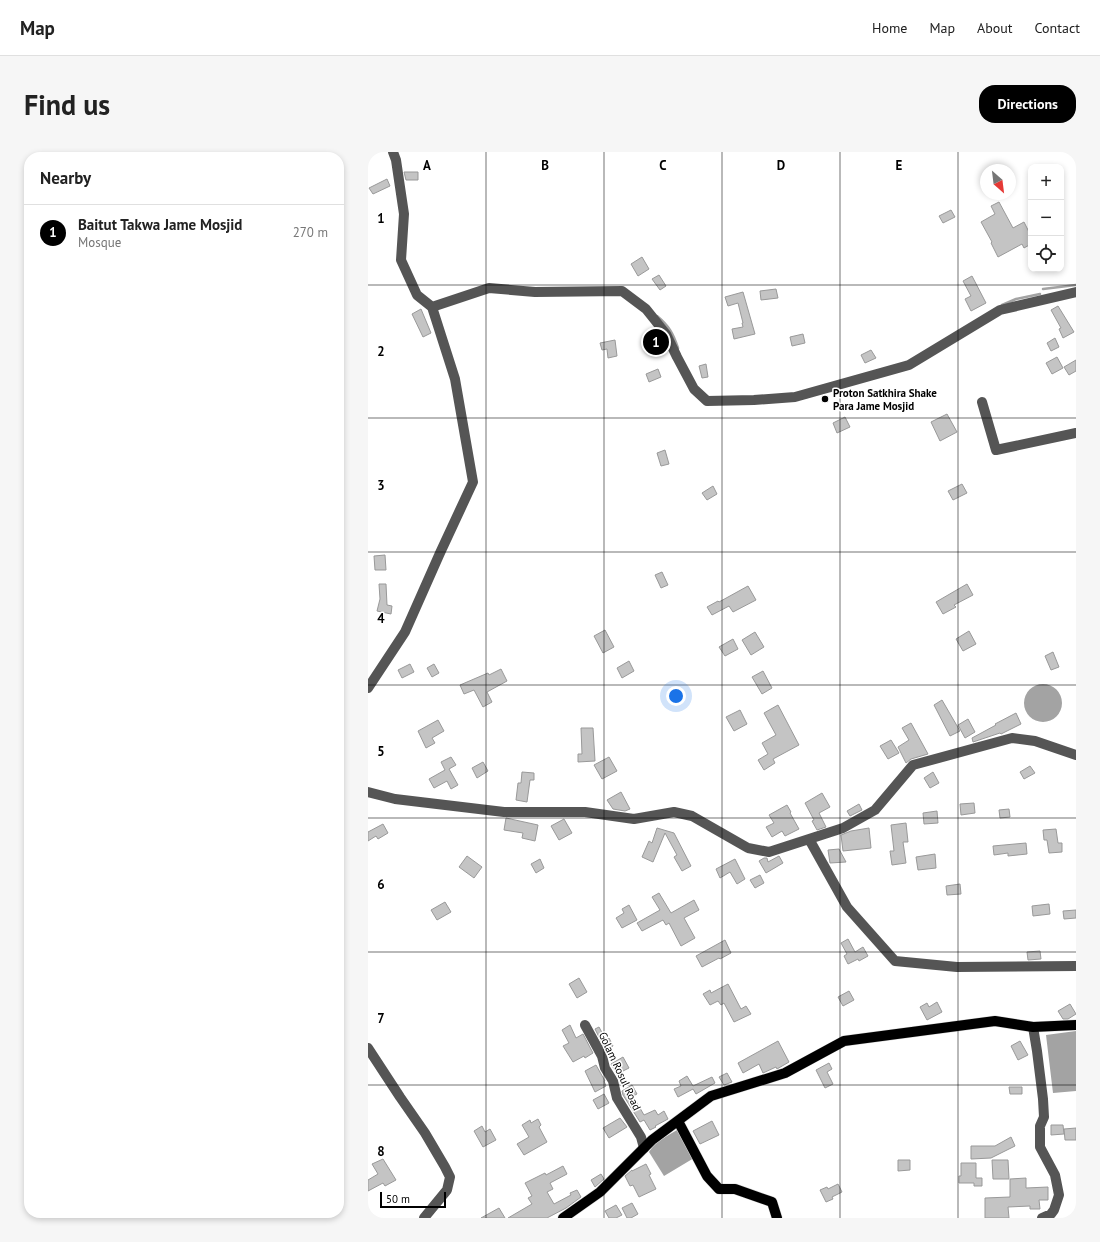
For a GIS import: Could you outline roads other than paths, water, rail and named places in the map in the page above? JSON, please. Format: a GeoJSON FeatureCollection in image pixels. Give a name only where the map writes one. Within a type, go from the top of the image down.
{"type":"FeatureCollection","features":[{"type":"Feature","properties":{"kind":"main road"},"geometry":{"type":"LineString","coordinates":[[563,1218],[600,1192],[652,1140],[711,1096],[785,1072],[844,1042],[995,1021],[1033,1027],[1076,1026]]}},
{"type":"Feature","properties":{"kind":"main road"},"geometry":{"type":"LineString","coordinates":[[678,1121],[707,1176],[718,1189],[735,1189],[753,1194],[772,1202],[777,1218]]}},
{"type":"Feature","properties":{"kind":"street"},"geometry":{"type":"LineString","coordinates":[[368,688],[405,632],[473,482],[455,379],[432,307],[417,295],[401,260],[404,214],[396,160],[393,152]]}},
{"type":"Feature","properties":{"kind":"street"},"geometry":{"type":"LineString","coordinates":[[432,307],[489,288],[535,292],[622,291],[646,309],[666,334],[694,389],[707,401],[796,397],[909,365],[1000,310],[1076,292]]}},
{"type":"Feature","properties":{"kind":"street"},"geometry":{"type":"LineString","coordinates":[[982,402],[996,450],[1076,433]]}},
{"type":"Feature","properties":{"kind":"street"},"geometry":{"type":"LineString","coordinates":[[368,792],[395,799],[504,812],[585,812],[634,819],[674,812],[692,816],[748,848],[769,852],[843,828],[875,810],[913,765],[1012,738],[1035,741],[1076,755]]}},
{"type":"Feature","properties":{"kind":"street"},"geometry":{"type":"LineString","coordinates":[[809,839],[847,907],[895,961],[957,967],[1076,966]]}},
{"type":"Feature","properties":{"kind":"street","name":"Golam Rosul Road"},"geometry":{"type":"LineString","coordinates":[[585,1025],[602,1056],[605,1068],[613,1081],[617,1098],[641,1137],[644,1148]]}},
{"type":"Feature","properties":{"kind":"street"},"geometry":{"type":"LineString","coordinates":[[1033,1027],[1043,1099],[1044,1117],[1040,1126],[1040,1147],[1055,1175],[1059,1195],[1054,1210],[1051,1214],[1042,1218]]}},
{"type":"Feature","properties":{"kind":"street"},"geometry":{"type":"LineString","coordinates":[[368,1048],[425,1133],[446,1167],[450,1177],[447,1190],[424,1218]]}},
{"type":"Feature","properties":{"kind":"waterway"},"geometry":{"type":"LineString","coordinates":[[1043,289],[1076,285]]}},
{"type":"Feature","properties":{"kind":"waterway"},"geometry":{"type":"LineString","coordinates":[[1002,305],[1016,299],[1040,294]]}},
{"type":"Feature","properties":{"kind":"waterway"},"geometry":{"type":"LineString","coordinates":[[657,316],[670,330],[678,348]]}},
{"type":"Feature","properties":{"kind":"place","name":"Baitut Takwa Jame Mosjid"},"geometry":{"type":"Point","coordinates":[656,342]}},
{"type":"Feature","properties":{"kind":"place","name":"Proton Satkhira Shake Para Jame Mosjid"},"geometry":{"type":"Point","coordinates":[825,399]}}]}
